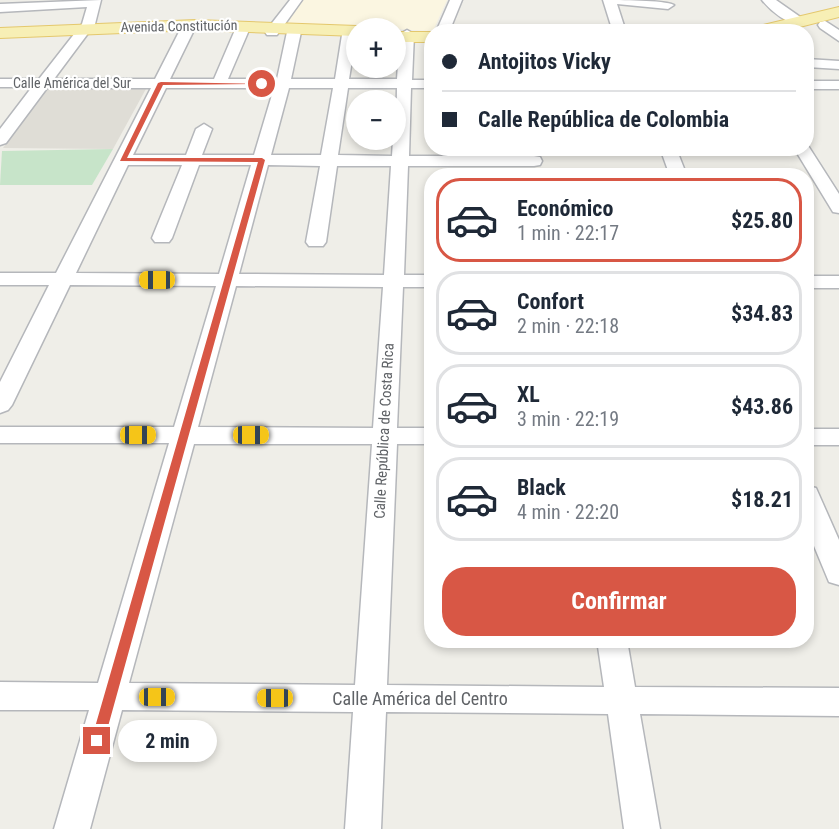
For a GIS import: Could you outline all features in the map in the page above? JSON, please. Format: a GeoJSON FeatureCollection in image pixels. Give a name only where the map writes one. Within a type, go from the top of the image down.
{"type":"FeatureCollection","features":[{"type":"Feature","properties":{"kind":"main road"},"geometry":{"type":"LineString","coordinates":[[805,24],[839,12]]}},
{"type":"Feature","properties":{"kind":"main road"},"geometry":{"type":"LineString","coordinates":[[814,25],[832,24]]}},
{"type":"Feature","properties":{"kind":"main road","name":"Avenida Constitución"},"geometry":{"type":"LineString","coordinates":[[0,38],[163,25],[346,34]]}},
{"type":"Feature","properties":{"kind":"main road","name":"Avenida Constitución"},"geometry":{"type":"LineString","coordinates":[[0,33],[267,30]]}},
{"type":"Feature","properties":{"kind":"street"},"geometry":{"type":"LineString","coordinates":[[72,829],[283,84],[267,30],[281,0]]}},
{"type":"Feature","properties":{"kind":"street"},"geometry":{"type":"LineString","coordinates":[[219,84],[296,0]]}},
{"type":"Feature","properties":{"kind":"street"},"geometry":{"type":"LineString","coordinates":[[428,24],[456,0]]}},
{"type":"Feature","properties":{"kind":"street"},"geometry":{"type":"LineString","coordinates":[[617,24],[609,0],[668,4]]}},
{"type":"Feature","properties":{"kind":"street"},"geometry":{"type":"LineString","coordinates":[[768,0],[797,24]]}},
{"type":"Feature","properties":{"kind":"street"},"geometry":{"type":"LineString","coordinates":[[0,9],[95,2],[82,31],[0,140]]}},
{"type":"Feature","properties":{"kind":"street"},"geometry":{"type":"LineString","coordinates":[[832,24],[839,37]]}},
{"type":"Feature","properties":{"kind":"street"},"geometry":{"type":"LineString","coordinates":[[0,405],[187,30]]}},
{"type":"Feature","properties":{"kind":"street","name":"Calle República de Costa Rica"},"geometry":{"type":"LineString","coordinates":[[363,829],[404,84],[415,35]]}},
{"type":"Feature","properties":{"kind":"street"},"geometry":{"type":"LineString","coordinates":[[814,63],[839,65]]}},
{"type":"Feature","properties":{"kind":"street"},"geometry":{"type":"LineString","coordinates":[[316,243],[328,160],[346,67]]}},
{"type":"Feature","properties":{"kind":"street","name":"Calle América del Sur"},"geometry":{"type":"LineString","coordinates":[[0,83],[424,84]]}},
{"type":"Feature","properties":{"kind":"street"},"geometry":{"type":"LineString","coordinates":[[814,85],[839,85]]}},
{"type":"Feature","properties":{"kind":"street"},"geometry":{"type":"LineString","coordinates":[[162,238],[204,129]]}},
{"type":"Feature","properties":{"kind":"street"},"geometry":{"type":"LineString","coordinates":[[807,156],[839,208]]}},
{"type":"Feature","properties":{"kind":"street"},"geometry":{"type":"LineString","coordinates":[[123,160],[534,162]]}},
{"type":"Feature","properties":{"kind":"street"},"geometry":{"type":"LineString","coordinates":[[0,279],[424,281]]}},
{"type":"Feature","properties":{"kind":"street"},"geometry":{"type":"LineString","coordinates":[[814,282],[839,282]]}},
{"type":"Feature","properties":{"kind":"street"},"geometry":{"type":"LineString","coordinates":[[0,435],[424,436]]}},
{"type":"Feature","properties":{"kind":"street"},"geometry":{"type":"LineString","coordinates":[[814,437],[839,437]]}},
{"type":"Feature","properties":{"kind":"street"},"geometry":{"type":"LineString","coordinates":[[814,512],[839,574]]}},
{"type":"Feature","properties":{"kind":"street"},"geometry":{"type":"LineString","coordinates":[[613,648],[642,829]]}},
{"type":"Feature","properties":{"kind":"street","name":"Calle América del Centro"},"geometry":{"type":"LineString","coordinates":[[0,696],[839,702]]}},
{"type":"Feature","properties":{"kind":"shaded area"},"geometry":{"type":"Polygon","coordinates":[[[303,0],[447,0],[436,24],[424,24],[424,31],[406,30],[406,18],[346,18],[346,27],[285,24],[303,0]]]}},
{"type":"Feature","properties":{"kind":"shaded area"},"geometry":{"type":"Polygon","coordinates":[[[48,85],[147,87],[113,149],[3,148],[48,85]]]}},
{"type":"Feature","properties":{"kind":"green space"},"geometry":{"type":"Polygon","coordinates":[[[113,149],[92,185],[0,185],[2,151],[113,149]]]}},
{"type":"Feature","properties":{"kind":"route"},"geometry":{"type":"LineString","coordinates":[[97,741],[262,160],[123,160],[161,83],[262,84]]}}]}
